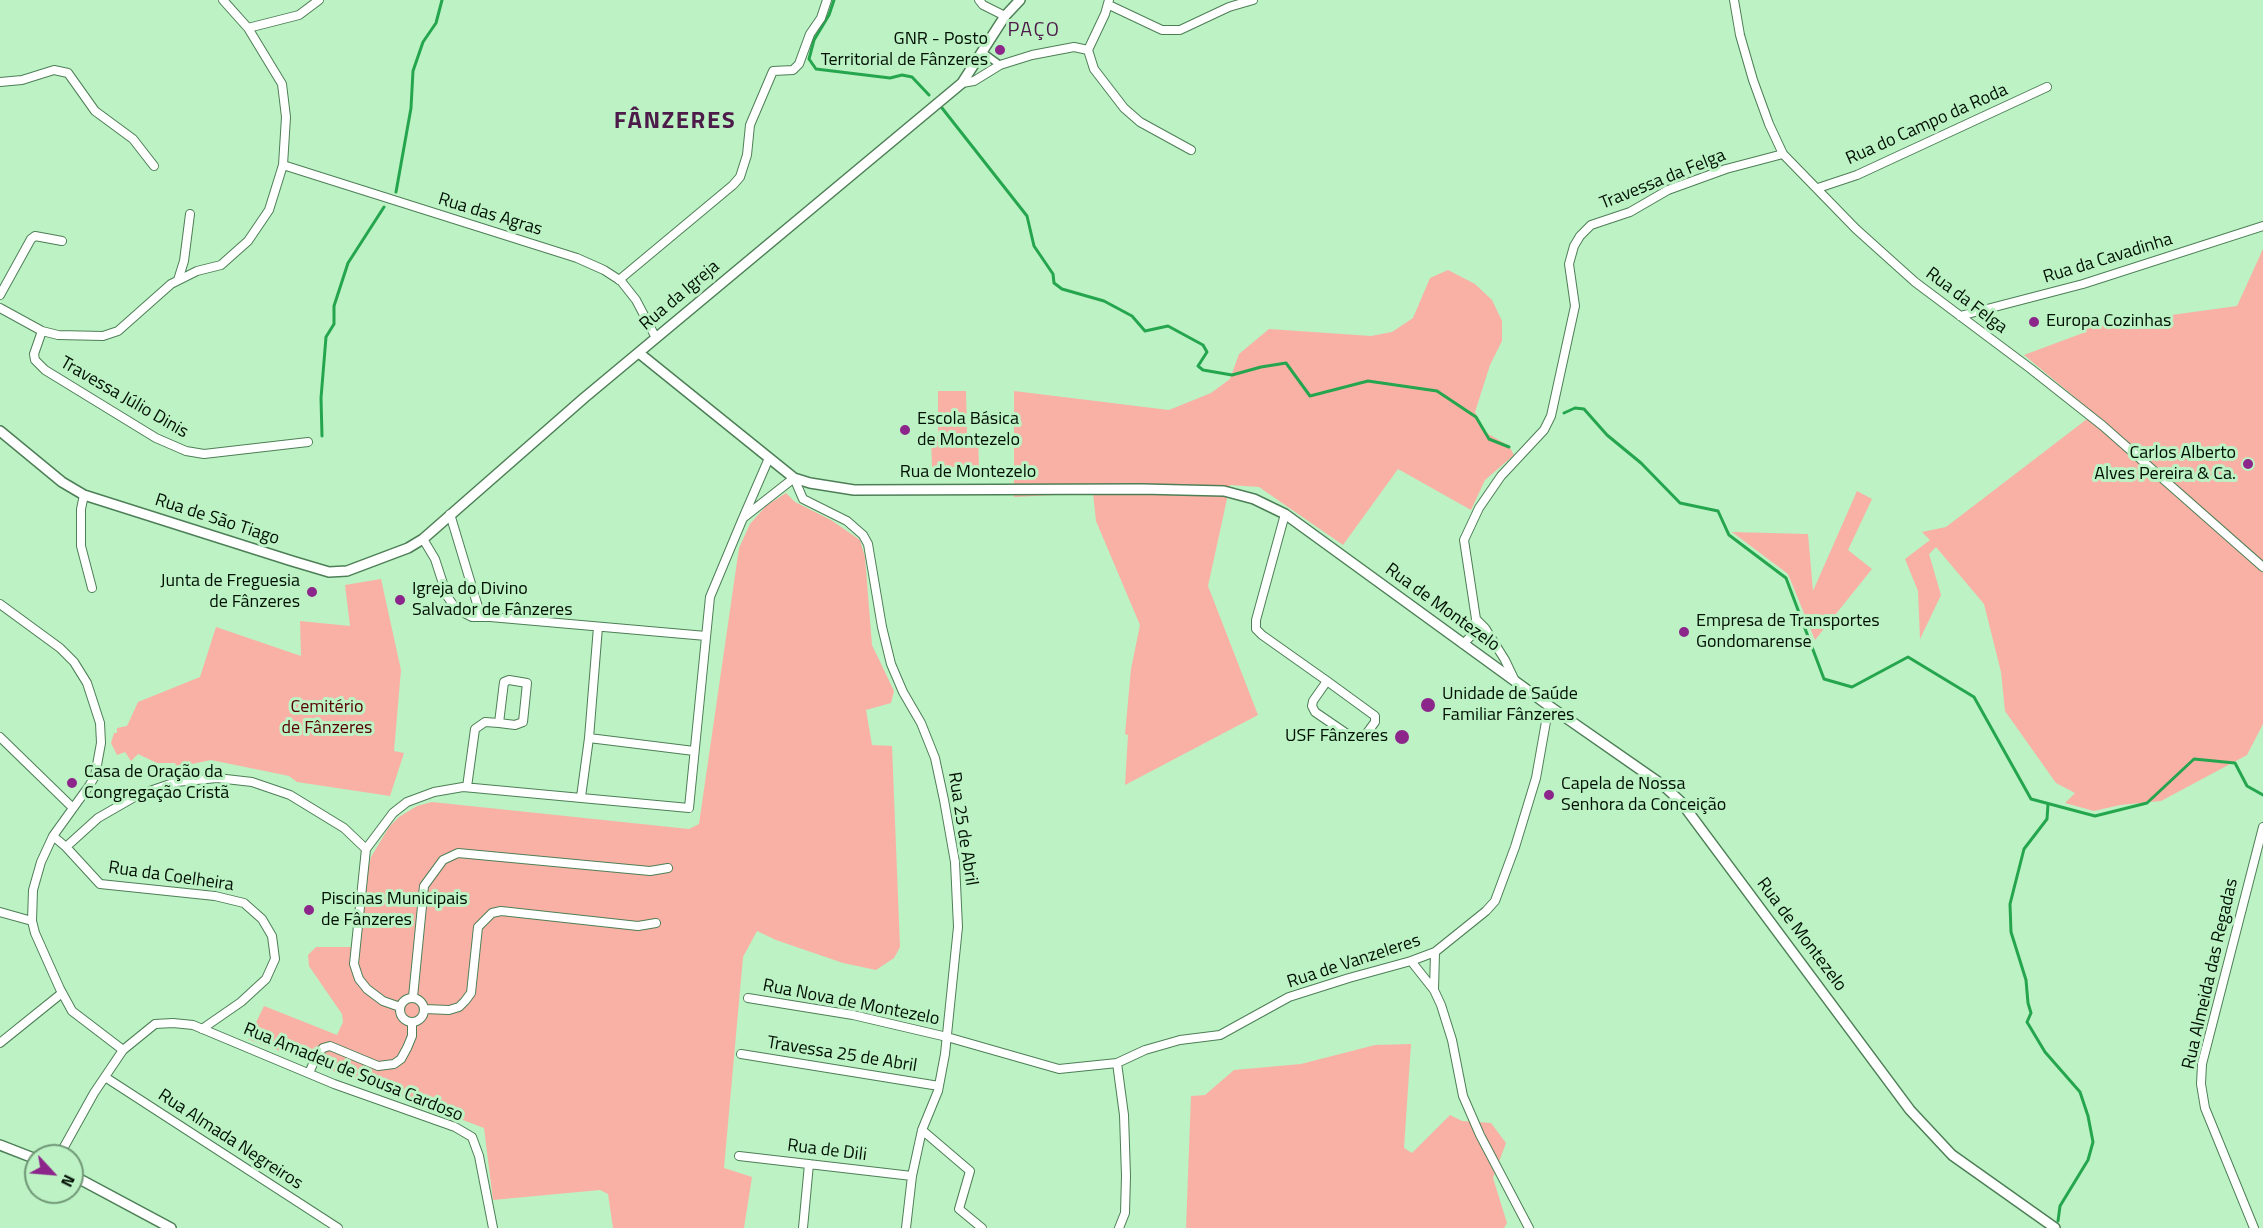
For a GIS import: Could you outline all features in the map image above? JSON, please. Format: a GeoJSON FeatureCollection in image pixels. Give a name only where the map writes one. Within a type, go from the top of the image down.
{"type":"FeatureCollection","features":[{"type":"Feature","properties":{"kind":"street"},"geometry":{"type":"LineString","coordinates":[[0,308],[42,331],[58,335],[103,336],[118,331],[171,284],[196,271],[221,266],[248,241],[269,210],[283,165],[286,117],[282,84],[248,28],[223,0]]}},
{"type":"Feature","properties":{"kind":"street"},"geometry":{"type":"LineString","coordinates":[[248,28],[299,15],[319,0]]}},
{"type":"Feature","properties":{"kind":"street"},"geometry":{"type":"LineString","coordinates":[[619,280],[715,201],[740,177],[747,155],[750,125],[773,71],[793,70],[799,64],[810,34],[822,18],[826,0]]}},
{"type":"Feature","properties":{"kind":"street"},"geometry":{"type":"LineString","coordinates":[[979,0],[983,5],[1005,15]]}},
{"type":"Feature","properties":{"kind":"street","name":"Rua da Igreja"},"geometry":{"type":"LineString","coordinates":[[423,539],[656,338],[962,83],[1005,15],[1020,0]]}},
{"type":"Feature","properties":{"kind":"street"},"geometry":{"type":"LineString","coordinates":[[1191,150],[1140,122],[1124,108],[1094,69],[1088,50],[1109,2],[1162,30],[1180,30],[1229,3],[1253,0]]}},
{"type":"Feature","properties":{"kind":"street","name":"Rua da Felga"},"geometry":{"type":"LineString","coordinates":[[1734,0],[1740,35],[1753,80],[1783,154],[1856,229],[1915,282],[2103,426],[2263,567]]}},
{"type":"Feature","properties":{"kind":"street"},"geometry":{"type":"LineString","coordinates":[[962,83],[974,81],[1000,65],[1032,55],[1074,47],[1088,50]]}},
{"type":"Feature","properties":{"kind":"street"},"geometry":{"type":"LineString","coordinates":[[982,52],[1000,65]]}},
{"type":"Feature","properties":{"kind":"street"},"geometry":{"type":"LineString","coordinates":[[0,82],[22,80],[54,70],[68,73],[95,111],[133,139],[154,166]]}},
{"type":"Feature","properties":{"kind":"street","name":"Rua do Campo da Roda"},"geometry":{"type":"LineString","coordinates":[[1818,188],[1857,175],[2047,87]]}},
{"type":"Feature","properties":{"kind":"street","name":"Travessa da Felga"},"geometry":{"type":"LineString","coordinates":[[1515,681],[1485,628],[1476,619],[1464,540],[1479,508],[1501,476],[1544,430],[1551,416],[1575,306],[1569,264],[1574,246],[1591,225],[1630,212],[1668,190],[1725,169],[1783,154]]}},
{"type":"Feature","properties":{"kind":"street","name":"Rua das Agras"},"geometry":{"type":"LineString","coordinates":[[283,165],[577,258],[603,270],[619,280],[636,300],[656,338]]}},
{"type":"Feature","properties":{"kind":"street"},"geometry":{"type":"LineString","coordinates":[[178,280],[184,261],[190,214]]}},
{"type":"Feature","properties":{"kind":"street","name":"Rua da Cavadinha"},"geometry":{"type":"LineString","coordinates":[[1960,316],[2084,284],[2263,226]]}},
{"type":"Feature","properties":{"kind":"street"},"geometry":{"type":"LineString","coordinates":[[0,296],[31,239],[35,236],[62,241]]}},
{"type":"Feature","properties":{"kind":"street","name":"Travessa Júlio Dinis"},"geometry":{"type":"LineString","coordinates":[[42,331],[34,354],[35,360],[45,370],[156,438],[186,451],[204,454],[308,442]]}},
{"type":"Feature","properties":{"kind":"street","name":"Rua de Montezelo"},"geometry":{"type":"LineString","coordinates":[[639,353],[794,478],[828,487],[854,490],[1224,491],[1254,499],[1285,514],[1552,708],[1664,786],[1681,802],[1910,1110],[1952,1155],[2055,1228]]}},
{"type":"Feature","properties":{"kind":"street","name":"Rua de São Tiago"},"geometry":{"type":"LineString","coordinates":[[0,431],[62,482],[84,495],[329,572],[347,571],[408,548],[423,539]]}},
{"type":"Feature","properties":{"kind":"street"},"geometry":{"type":"LineString","coordinates":[[400,1007],[383,1001],[367,989],[359,979],[354,964],[366,849],[393,813],[407,802],[434,792],[467,787],[689,808],[710,597],[769,458]]}},
{"type":"Feature","properties":{"kind":"street"},"geometry":{"type":"LineString","coordinates":[[743,518],[794,478]]}},
{"type":"Feature","properties":{"kind":"street","name":"Rua 25 de Abril"},"geometry":{"type":"LineString","coordinates":[[794,478],[803,499],[854,525],[868,544],[882,627],[891,664],[903,692],[921,723],[935,758],[955,862],[958,927],[947,1037],[939,1086],[921,1130],[912,1176],[906,1228]]}},
{"type":"Feature","properties":{"kind":"street"},"geometry":{"type":"LineString","coordinates":[[84,495],[81,509],[81,546],[92,588]]}},
{"type":"Feature","properties":{"kind":"street"},"geometry":{"type":"LineString","coordinates":[[450,514],[481,617]]}},
{"type":"Feature","properties":{"kind":"street"},"geometry":{"type":"LineString","coordinates":[[1285,514],[1256,620],[1256,629],[1375,716],[1375,722],[1364,737],[1353,738],[1315,712],[1312,706],[1313,701],[1327,681]]}},
{"type":"Feature","properties":{"kind":"street"},"geometry":{"type":"LineString","coordinates":[[423,539],[435,559],[447,596],[456,609],[472,617],[706,636]]}},
{"type":"Feature","properties":{"kind":"street"},"geometry":{"type":"LineString","coordinates":[[0,604],[60,648],[74,662],[87,683],[100,723],[101,743],[95,776],[53,836],[41,862],[33,890],[32,921],[34,933],[72,1011],[123,1050]]}},
{"type":"Feature","properties":{"kind":"street"},"geometry":{"type":"LineString","coordinates":[[1463,644],[1473,633],[1476,619]]}},
{"type":"Feature","properties":{"kind":"street"},"geometry":{"type":"LineString","coordinates":[[581,797],[589,738],[598,627]]}},
{"type":"Feature","properties":{"kind":"street"},"geometry":{"type":"LineString","coordinates":[[467,787],[475,729],[485,722],[515,725],[523,722],[527,683],[508,680],[504,682],[499,723]]}},
{"type":"Feature","properties":{"kind":"street","name":"Rua de Vanzeleres"},"geometry":{"type":"LineString","coordinates":[[947,1037],[1059,1069],[1117,1063],[1145,1050],[1180,1040],[1220,1035],[1289,997],[1435,952],[1486,911],[1494,901],[1515,847],[1536,778],[1543,731],[1552,708]]}},
{"type":"Feature","properties":{"kind":"street"},"geometry":{"type":"LineString","coordinates":[[0,737],[73,808]]}},
{"type":"Feature","properties":{"kind":"street"},"geometry":{"type":"LineString","coordinates":[[589,738],[694,751]]}},
{"type":"Feature","properties":{"kind":"street"},"geometry":{"type":"LineString","coordinates":[[66,847],[98,818],[138,795],[176,782],[217,778],[252,782],[290,795],[344,828],[366,849]]}},
{"type":"Feature","properties":{"kind":"street","name":"Rua Almeida das Regadas"},"geometry":{"type":"LineString","coordinates":[[2254,1228],[2205,1108],[2201,1084],[2202,1064],[2263,827]]}},
{"type":"Feature","properties":{"kind":"street","name":"Rua da Coelheira"},"geometry":{"type":"LineString","coordinates":[[53,836],[100,884],[215,896],[244,903],[262,919],[272,936],[275,959],[266,979],[241,1002],[202,1029]]}},
{"type":"Feature","properties":{"kind":"street"},"geometry":{"type":"LineString","coordinates":[[413,997],[424,886],[442,860],[458,853],[651,871],[668,868]]}},
{"type":"Feature","properties":{"kind":"street"},"geometry":{"type":"LineString","coordinates":[[424,1009],[449,1010],[459,1007],[471,993],[478,927],[492,913],[501,911],[638,926],[656,923]]}},
{"type":"Feature","properties":{"kind":"street"},"geometry":{"type":"LineString","coordinates":[[0,912],[32,921]]}},
{"type":"Feature","properties":{"kind":"street"},"geometry":{"type":"LineString","coordinates":[[1434,990],[1435,952]]}},
{"type":"Feature","properties":{"kind":"street"},"geometry":{"type":"LineString","coordinates":[[1411,961],[1434,990],[1441,1005],[1452,1040],[1463,1096],[1480,1136],[1529,1228]]}},
{"type":"Feature","properties":{"kind":"street"},"geometry":{"type":"LineString","coordinates":[[0,1043],[62,993]]}},
{"type":"Feature","properties":{"kind":"street"},"geometry":{"type":"LineString","coordinates":[[413,997],[422,1003],[424,1009],[419,1020],[412,1022],[403,1019],[400,1015],[400,1007],[404,1000],[413,997]]}},
{"type":"Feature","properties":{"kind":"street","name":"Rua Nova de Montezelo"},"geometry":{"type":"LineString","coordinates":[[748,998],[853,1015],[947,1037]]}},
{"type":"Feature","properties":{"kind":"street"},"geometry":{"type":"LineString","coordinates":[[309,1073],[317,1054],[323,1048],[330,1046],[378,1066],[393,1064],[401,1059],[407,1048],[412,1036],[412,1022]]}},
{"type":"Feature","properties":{"kind":"street"},"geometry":{"type":"LineString","coordinates":[[66,1144],[123,1050],[155,1024],[193,1025],[202,1029]]}},
{"type":"Feature","properties":{"kind":"street","name":"Rua Amadeu de Sousa Cardoso"},"geometry":{"type":"LineString","coordinates":[[202,1029],[309,1073],[455,1127],[472,1137],[479,1156],[493,1228]]}},
{"type":"Feature","properties":{"kind":"street","name":"Travessa 25 de Abril"},"geometry":{"type":"LineString","coordinates":[[741,1054],[939,1086]]}},
{"type":"Feature","properties":{"kind":"street"},"geometry":{"type":"LineString","coordinates":[[1117,1063],[1124,1115],[1126,1176],[1125,1213],[1119,1228]]}},
{"type":"Feature","properties":{"kind":"street","name":"Rua Almada Negreiros"},"geometry":{"type":"LineString","coordinates":[[105,1077],[338,1228]]}},
{"type":"Feature","properties":{"kind":"street"},"geometry":{"type":"LineString","coordinates":[[921,1130],[970,1171],[959,1209],[982,1228]]}},
{"type":"Feature","properties":{"kind":"street"},"geometry":{"type":"LineString","coordinates":[[0,1145],[24,1154]]}},
{"type":"Feature","properties":{"kind":"street","name":"Rua de Dili"},"geometry":{"type":"LineString","coordinates":[[739,1156],[912,1176]]}},
{"type":"Feature","properties":{"kind":"street"},"geometry":{"type":"LineString","coordinates":[[803,1228],[809,1164]]}},
{"type":"Feature","properties":{"kind":"street"},"geometry":{"type":"LineString","coordinates":[[84,1181],[171,1228]]}},
{"type":"Feature","properties":{"kind":"green space"},"geometry":{"type":"Polygon","coordinates":[[[2263,249],[2263,724],[2247,755],[2161,801],[2120,805],[2094,811],[2065,803],[2075,793],[2056,783],[2005,711],[2001,672],[1984,604],[1936,547],[1929,554],[1941,595],[1920,639],[1918,591],[1905,559],[1930,540],[1922,532],[1946,527],[2087,419],[2089,409],[2024,355],[2083,333],[2084,327],[2237,306],[2263,249]]]}},
{"type":"Feature","properties":{"kind":"green space"},"geometry":{"type":"Polygon","coordinates":[[[1448,270],[1475,284],[1492,300],[1502,321],[1502,341],[1490,365],[1475,412],[1485,432],[1509,446],[1514,455],[1485,480],[1471,510],[1398,469],[1343,545],[1259,487],[1230,485],[1208,586],[1258,715],[1125,785],[1128,735],[1125,734],[1131,669],[1140,625],[1096,521],[1093,493],[1014,497],[1014,391],[1169,410],[1211,393],[1230,379],[1239,354],[1269,329],[1371,336],[1392,332],[1413,318],[1430,278],[1448,270]]]}},
{"type":"Feature","properties":{"kind":"green space"},"geometry":{"type":"Polygon","coordinates":[[[938,391],[966,391],[967,434],[938,434],[938,391]]]}},
{"type":"Feature","properties":{"kind":"green space"},"geometry":{"type":"Polygon","coordinates":[[[978,436],[979,467],[932,467],[931,437],[978,436]]]}},
{"type":"Feature","properties":{"kind":"green space"},"geometry":{"type":"Polygon","coordinates":[[[1857,491],[1872,499],[1848,550],[1872,569],[1815,640],[1788,574],[1732,532],[1808,534],[1813,591],[1857,491]]]}},
{"type":"Feature","properties":{"kind":"green space"},"geometry":{"type":"Polygon","coordinates":[[[786,493],[795,502],[831,520],[860,540],[865,557],[872,645],[894,691],[891,703],[866,710],[872,745],[892,746],[900,947],[894,958],[876,970],[843,963],[776,940],[757,931],[743,957],[724,1168],[752,1177],[744,1228],[613,1228],[608,1194],[600,1190],[493,1200],[484,1128],[248,1039],[264,1006],[337,1035],[343,1022],[342,1014],[309,966],[308,955],[316,947],[359,947],[366,875],[371,857],[389,827],[399,817],[417,806],[432,802],[689,829],[699,824],[739,548],[750,524],[766,506],[786,493]]]}},
{"type":"Feature","properties":{"kind":"green space","name":"Cemitério de Fânzeres"},"geometry":{"type":"Polygon","coordinates":[[[381,579],[401,670],[394,751],[404,753],[390,796],[297,782],[289,776],[211,760],[177,767],[175,763],[157,763],[138,754],[131,761],[125,752],[117,755],[111,743],[114,733],[117,733],[117,728],[127,726],[138,702],[200,677],[216,627],[301,656],[300,621],[350,626],[345,585],[381,579]]]}},
{"type":"Feature","properties":{"kind":"green space"},"geometry":{"type":"Polygon","coordinates":[[[1411,1044],[1404,1148],[1412,1153],[1450,1115],[1462,1121],[1491,1123],[1506,1143],[1493,1178],[1507,1223],[1504,1228],[1186,1228],[1191,1096],[1205,1095],[1234,1070],[1301,1064],[1375,1045],[1411,1044]]]}},
{"type":"Feature","properties":{"kind":"waterway"},"geometry":{"type":"LineString","coordinates":[[396,192],[411,108],[413,71],[423,42],[436,23],[442,0]]}},
{"type":"Feature","properties":{"kind":"waterway"},"geometry":{"type":"LineString","coordinates":[[834,0],[829,15],[814,40],[809,59],[816,69],[890,78],[902,75],[912,77],[929,95]]}},
{"type":"Feature","properties":{"kind":"waterway"},"geometry":{"type":"LineString","coordinates":[[942,108],[1027,216],[1034,246],[1053,274],[1054,283],[1062,289],[1104,301],[1132,316],[1145,331],[1168,326],[1203,345],[1207,352],[1198,366],[1203,370],[1232,375],[1286,363],[1310,396],[1368,381],[1437,391],[1476,417],[1489,439],[1509,447]]}},
{"type":"Feature","properties":{"kind":"waterway"},"geometry":{"type":"LineString","coordinates":[[322,436],[321,398],[326,337],[334,324],[334,306],[348,263],[384,207]]}},
{"type":"Feature","properties":{"kind":"waterway"},"geometry":{"type":"LineString","coordinates":[[1564,413],[1575,408],[1584,409],[1607,435],[1641,463],[1680,503],[1718,511],[1729,535],[1786,578],[1824,679],[1852,687],[1908,657],[1974,697],[2031,799],[2095,816],[2147,803],[2194,759],[2235,763],[2247,786],[2263,795]]}},
{"type":"Feature","properties":{"kind":"waterway"},"geometry":{"type":"LineString","coordinates":[[2048,804],[2047,819],[2024,849],[2010,904],[2011,932],[2026,980],[2031,1013],[2027,1022],[2045,1052],[2080,1092],[2093,1142],[2088,1160],[2060,1206],[2058,1221]]}},
{"type":"Feature","properties":{"kind":"place","name":"GNR - Posto Territorial de Fânzeres"},"geometry":{"type":"Point","coordinates":[1000,50]}},
{"type":"Feature","properties":{"kind":"place","name":"Europa Cozinhas"},"geometry":{"type":"Point","coordinates":[2034,322]}},
{"type":"Feature","properties":{"kind":"place","name":"Escola Básica de Montezelo"},"geometry":{"type":"Point","coordinates":[905,430]}},
{"type":"Feature","properties":{"kind":"place","name":"Carlos Alberto Alves Pereira & Ca."},"geometry":{"type":"Point","coordinates":[2248,464]}},
{"type":"Feature","properties":{"kind":"place","name":"Junta de Freguesia de Fânzeres"},"geometry":{"type":"Point","coordinates":[312,592]}},
{"type":"Feature","properties":{"kind":"place","name":"Igreja do Divino Salvador de Fânzeres"},"geometry":{"type":"Point","coordinates":[400,600]}},
{"type":"Feature","properties":{"kind":"place","name":"Empresa de Transportes Gondomarense"},"geometry":{"type":"Point","coordinates":[1684,632]}},
{"type":"Feature","properties":{"kind":"place","name":"Unidade de Saúde Familiar Fânzeres"},"geometry":{"type":"Point","coordinates":[1428,705]}},
{"type":"Feature","properties":{"kind":"place","name":"USF Fânzeres"},"geometry":{"type":"Point","coordinates":[1402,737]}},
{"type":"Feature","properties":{"kind":"place","name":"Casa de Oração da Congregação Cristã"},"geometry":{"type":"Point","coordinates":[72,783]}},
{"type":"Feature","properties":{"kind":"place","name":"Capela de Nossa Senhora da Conceição"},"geometry":{"type":"Point","coordinates":[1549,795]}},
{"type":"Feature","properties":{"kind":"place","name":"Piscinas Municipais de Fânzeres"},"geometry":{"type":"Point","coordinates":[309,910]}},
{"type":"Feature","properties":{"kind":"district","name":"PAÇO"},"geometry":{"type":"Point","coordinates":[1034,31]}},
{"type":"Feature","properties":{"kind":"district","name":"FÂNZERES"},"geometry":{"type":"Point","coordinates":[675,122]}}]}
